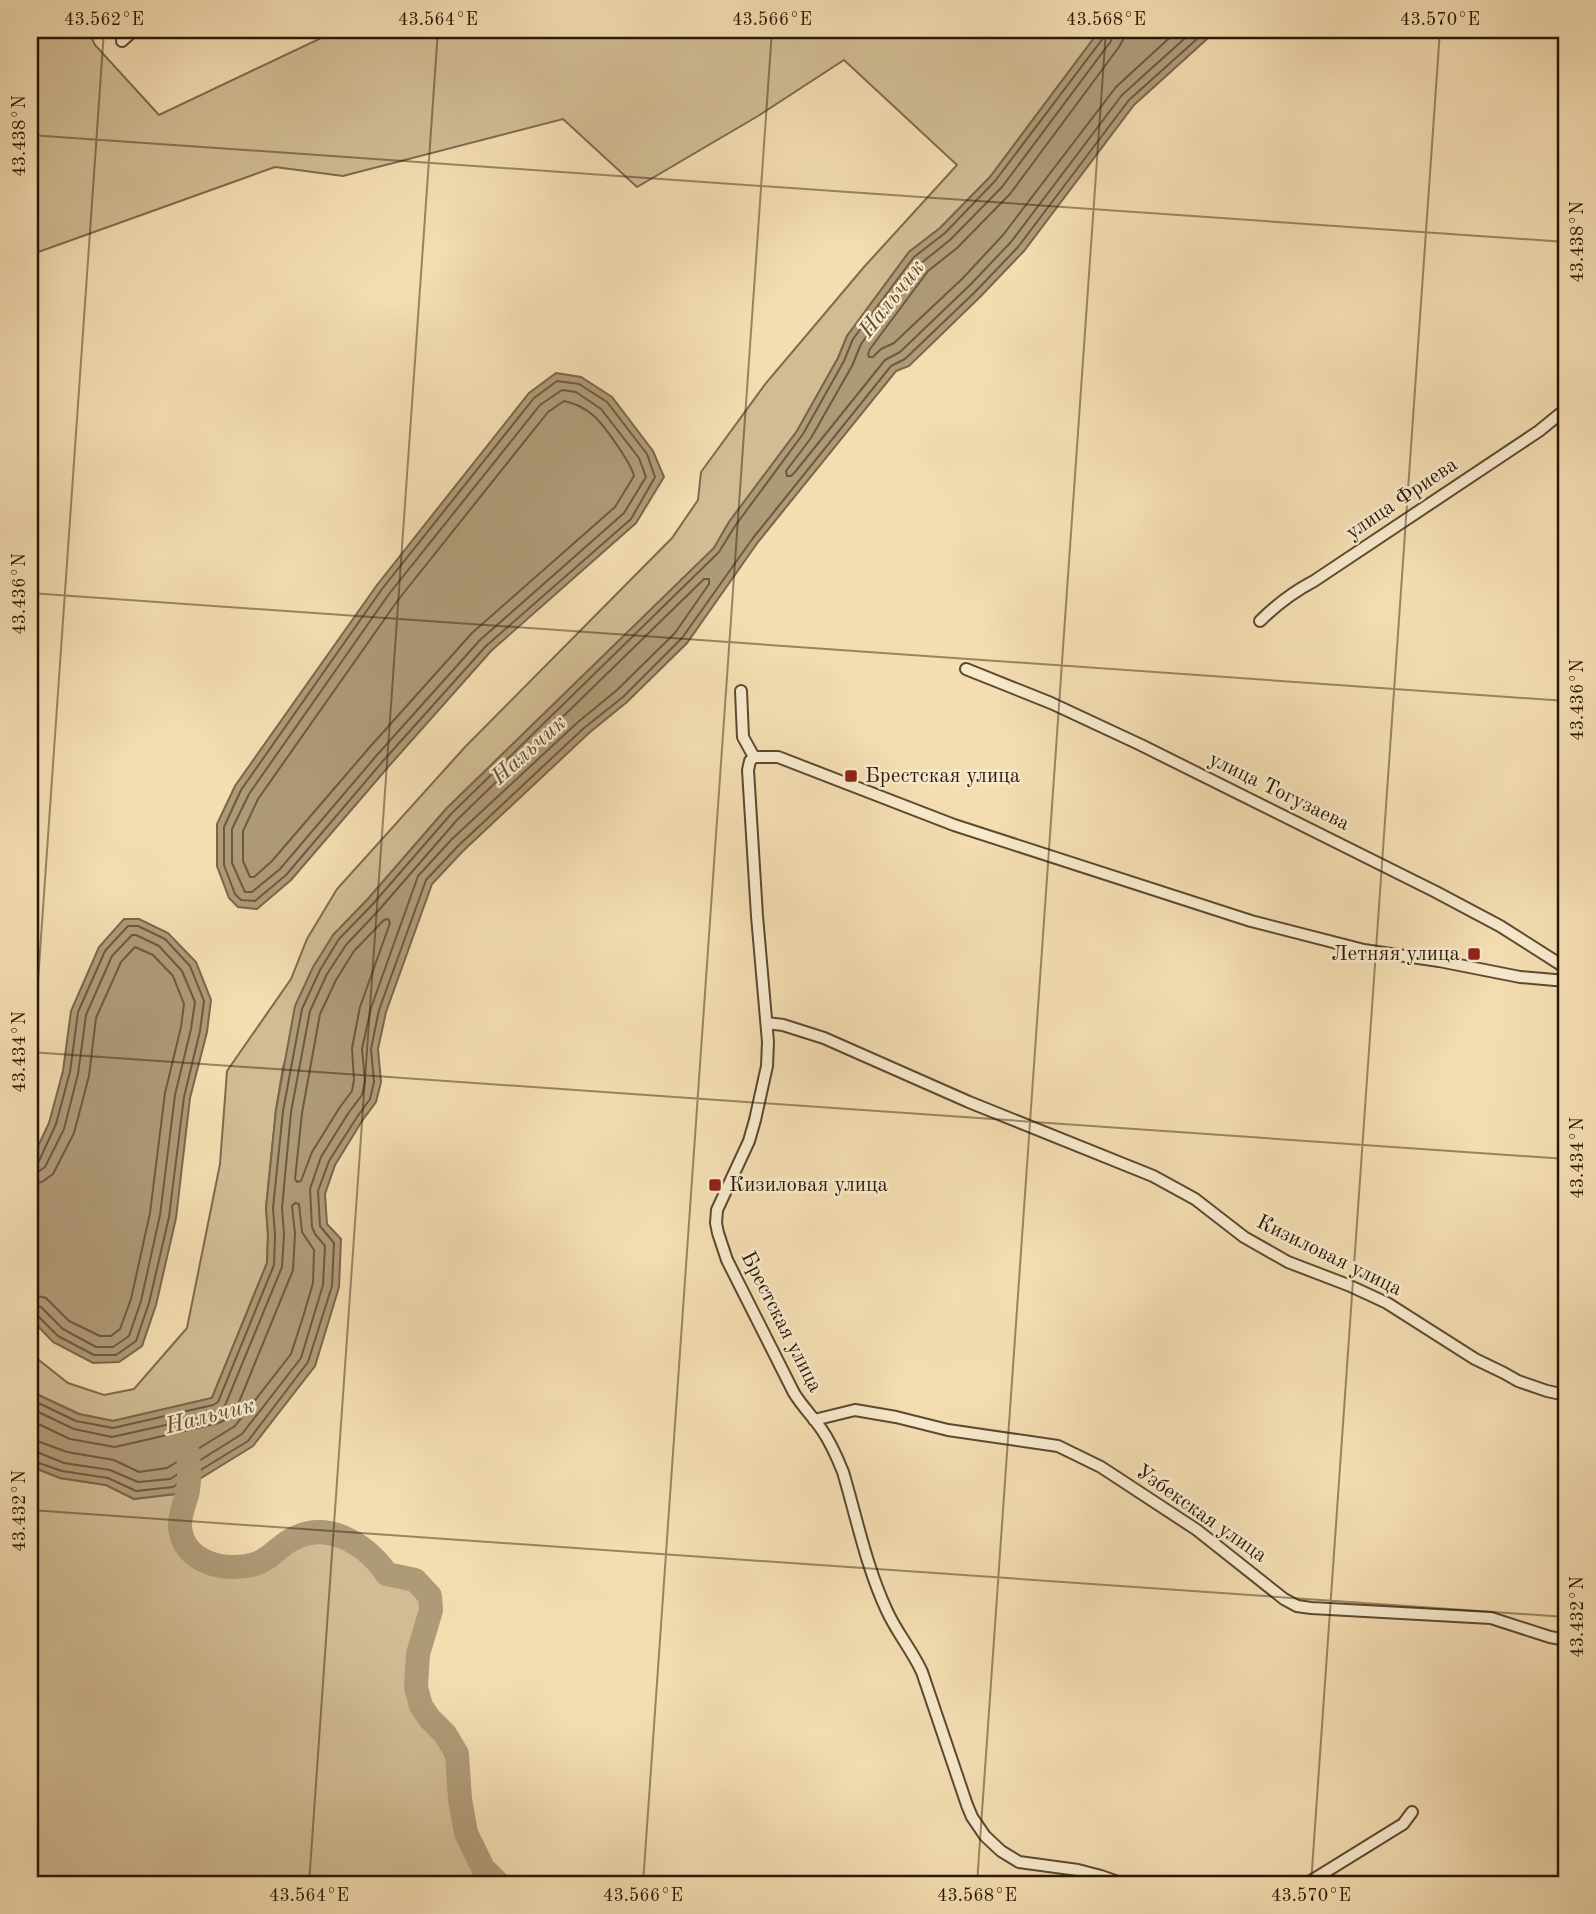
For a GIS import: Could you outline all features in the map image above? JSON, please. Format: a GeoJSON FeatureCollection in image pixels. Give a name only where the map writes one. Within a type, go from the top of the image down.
{"type":"FeatureCollection","features":[{"type":"Feature","properties":{"kind":"street"},"geometry":{"type":"LineString","coordinates":[[122,41],[134,30]]}},
{"type":"Feature","properties":{"kind":"street","name":"улица Фриева"},"geometry":{"type":"LineString","coordinates":[[1259,621],[1293,593],[1539,431],[1566,409]]}},
{"type":"Feature","properties":{"kind":"street","name":"улица Тогузаева"},"geometry":{"type":"LineString","coordinates":[[966,669],[1051,703],[1141,745],[1436,891],[1500,926],[1566,968]]}},
{"type":"Feature","properties":{"kind":"street","name":"Брестская улица"},"geometry":{"type":"LineString","coordinates":[[741,691],[743,737],[754,757],[748,770],[767,1023],[767,1066],[749,1141],[719,1205],[716,1223],[727,1260],[794,1392],[831,1444],[840,1464],[873,1578],[891,1621],[916,1658],[922,1672],[957,1777],[978,1827],[1000,1851],[1019,1862],[1078,1870],[1124,1884]]}},
{"type":"Feature","properties":{"kind":"street"},"geometry":{"type":"LineString","coordinates":[[754,757],[778,757],[954,825],[1251,921],[1364,950],[1520,977],[1566,981]]}},
{"type":"Feature","properties":{"kind":"street","name":"Кизиловая улица"},"geometry":{"type":"LineString","coordinates":[[767,1023],[783,1025],[824,1038],[970,1102],[1153,1176],[1195,1199],[1244,1237],[1288,1262],[1387,1303],[1475,1359],[1518,1381],[1566,1395]]}},
{"type":"Feature","properties":{"kind":"street","name":"Узбекская улица"},"geometry":{"type":"LineString","coordinates":[[814,1420],[855,1410],[948,1430],[1058,1446],[1101,1467],[1198,1531],[1284,1599],[1297,1605],[1325,1609],[1491,1618],[1566,1640]]}},
{"type":"Feature","properties":{"kind":"street"},"geometry":{"type":"LineString","coordinates":[[1306,1884],[1404,1824],[1412,1812]]}},
{"type":"Feature","properties":{"kind":"shaded area"},"geometry":{"type":"Polygon","coordinates":[[[30,30],[88,30],[95,45],[159,115],[338,30],[1100,30],[990,177],[940,228],[909,252],[847,336],[838,358],[797,431],[729,522],[714,548],[446,809],[333,935],[283,1067],[266,1208],[267,1263],[212,1398],[113,1421],[79,1414],[30,1391],[30,1353],[68,1383],[104,1395],[134,1389],[187,1328],[220,1164],[227,1071],[291,979],[307,939],[337,889],[465,747],[672,538],[698,500],[701,472],[766,383],[864,267],[957,165],[844,60],[758,116],[637,187],[563,119],[343,176],[275,167],[30,255],[30,30]]]}},
{"type":"Feature","properties":{"kind":"shaded area"},"geometry":{"type":"Polygon","coordinates":[[[30,1466],[60,1478],[106,1485],[134,1499],[175,1494],[188,1486],[180,1517],[181,1533],[193,1555],[208,1564],[256,1564],[266,1560],[291,1540],[319,1532],[345,1538],[357,1545],[387,1574],[415,1580],[430,1596],[428,1618],[417,1662],[418,1696],[427,1714],[446,1735],[456,1752],[460,1805],[468,1840],[478,1860],[499,1884],[30,1884],[30,1466]]]}},
{"type":"Feature","properties":{"kind":"water","name":"Нальчик"},"geometry":{"type":"Polygon","coordinates":[[[1100,30],[1217,30],[1134,105],[1024,251],[909,366],[896,371],[758,542],[687,643],[627,702],[589,733],[463,851],[432,884],[386,1012],[378,1049],[381,1082],[376,1102],[335,1165],[325,1194],[327,1224],[341,1239],[339,1287],[315,1366],[253,1446],[175,1494],[134,1499],[106,1485],[60,1478],[30,1466],[30,1391],[79,1414],[113,1421],[212,1398],[267,1263],[266,1208],[276,1110],[295,1006],[313,967],[333,935],[446,809],[714,548],[729,522],[797,431],[838,358],[847,336],[909,252],[940,228],[990,177],[1100,30]]]}},
{"type":"Feature","properties":{"kind":"water"},"geometry":{"type":"Polygon","coordinates":[[[556,373],[581,377],[612,397],[653,451],[664,477],[636,523],[491,651],[291,880],[257,909],[238,907],[229,898],[217,866],[217,824],[235,786],[377,585],[529,393],[556,373]]]}},
{"type":"Feature","properties":{"kind":"water"},"geometry":{"type":"Polygon","coordinates":[[[124,919],[139,919],[168,933],[196,962],[211,1000],[207,1032],[190,1098],[176,1218],[156,1305],[142,1346],[119,1362],[93,1363],[53,1342],[30,1318],[30,1163],[49,1123],[63,1071],[71,1011],[99,947],[124,919]]]}},
{"type":"Feature","properties":{"kind":"waterway"},"geometry":{"type":"LineString","coordinates":[[188,1453],[189,1485],[180,1527],[183,1539],[197,1557],[219,1566],[244,1566],[260,1562],[286,1543],[305,1534],[332,1534],[357,1545],[387,1574],[415,1580],[430,1596],[431,1610],[418,1654],[416,1687],[421,1706],[445,1734],[457,1754],[460,1799],[466,1833],[483,1868],[499,1884]]}},
{"type":"Feature","properties":{"kind":"place","name":"Брестская улица"},"geometry":{"type":"Point","coordinates":[851,776]}},
{"type":"Feature","properties":{"kind":"place","name":"Летняя улица"},"geometry":{"type":"Point","coordinates":[1474,954]}},
{"type":"Feature","properties":{"kind":"place","name":"Кизиловая улица"},"geometry":{"type":"Point","coordinates":[715,1185]}}]}
